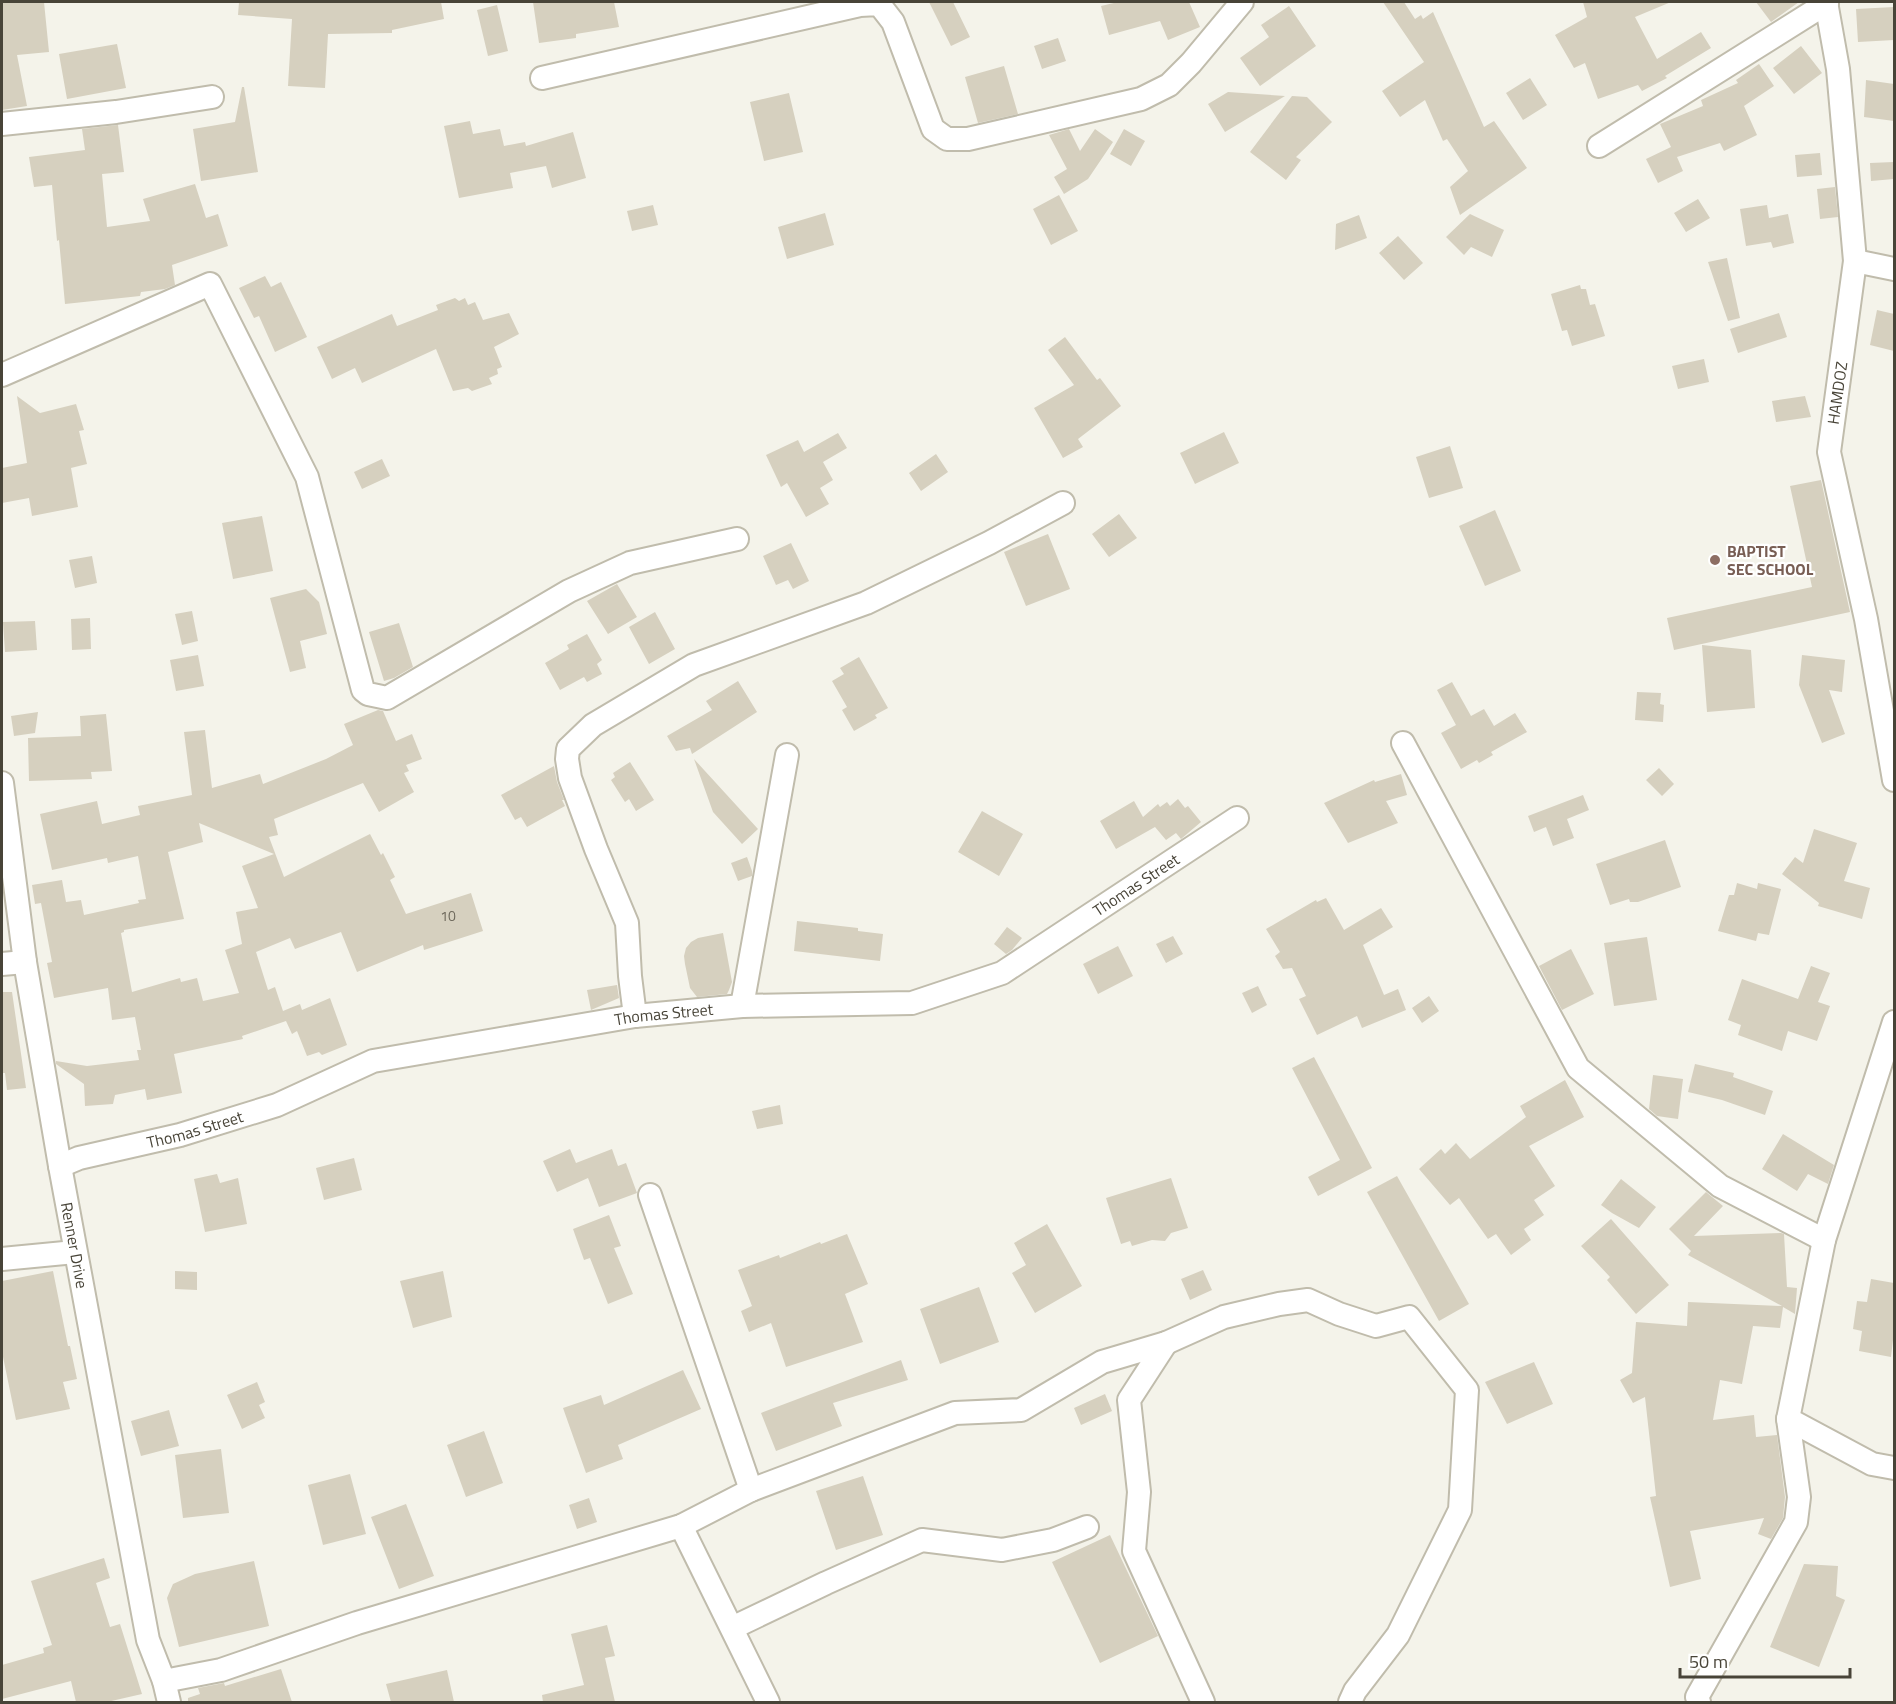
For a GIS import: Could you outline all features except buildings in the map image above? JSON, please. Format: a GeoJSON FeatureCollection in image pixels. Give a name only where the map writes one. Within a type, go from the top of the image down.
{"type":"FeatureCollection","features":[{"type":"Feature","properties":{"kind":"street"},"geometry":{"type":"LineString","coordinates":[[542,78],[860,5],[879,4],[893,22],[933,129],[947,139],[968,139],[1141,99],[1169,85],[1191,63],[1242,2]]}},
{"type":"Feature","properties":{"kind":"street"},"geometry":{"type":"LineString","coordinates":[[1599,146],[1826,2]]}},
{"type":"Feature","properties":{"kind":"street","name":"HAMDOZ"},"geometry":{"type":"LineString","coordinates":[[1826,2],[1838,69],[1856,261],[1829,452],[1866,619],[1894,780]]}},
{"type":"Feature","properties":{"kind":"street"},"geometry":{"type":"LineString","coordinates":[[2,124],[116,112],[212,97]]}},
{"type":"Feature","properties":{"kind":"street"},"geometry":{"type":"LineString","coordinates":[[1856,261],[1894,269]]}},
{"type":"Feature","properties":{"kind":"street"},"geometry":{"type":"LineString","coordinates":[[2,375],[210,284],[308,477],[363,690],[368,694],[387,698],[569,591],[630,563],[737,539]]}},
{"type":"Feature","properties":{"kind":"street"},"geometry":{"type":"LineString","coordinates":[[635,1016],[627,923],[570,778],[568,749],[593,725],[694,665],[866,603],[989,543],[1063,503]]}},
{"type":"Feature","properties":{"kind":"street"},"geometry":{"type":"LineString","coordinates":[[1403,743],[1578,1068],[1720,1186],[1824,1240]]}},
{"type":"Feature","properties":{"kind":"street"},"geometry":{"type":"LineString","coordinates":[[742,1006],[787,755]]}},
{"type":"Feature","properties":{"kind":"street","name":"Renner Drive"},"geometry":{"type":"LineString","coordinates":[[2,783],[26,962],[75,1252],[144,1622],[166,1692]]}},
{"type":"Feature","properties":{"kind":"street","name":"Thomas Street"},"geometry":{"type":"LineString","coordinates":[[60,1166],[79,1158],[180,1135],[277,1105],[373,1061],[635,1016],[742,1006],[912,1003],[1002,973],[1237,818]]}},
{"type":"Feature","properties":{"kind":"street"},"geometry":{"type":"LineString","coordinates":[[2,964],[26,962]]}},
{"type":"Feature","properties":{"kind":"street"},"geometry":{"type":"LineString","coordinates":[[1699,1702],[1697,1696],[1796,1522],[1799,1497],[1788,1419],[1824,1240],[1894,1022]]}},
{"type":"Feature","properties":{"kind":"street"},"geometry":{"type":"LineString","coordinates":[[650,1195],[751,1490]]}},
{"type":"Feature","properties":{"kind":"street"},"geometry":{"type":"LineString","coordinates":[[2,1259],[75,1252]]}},
{"type":"Feature","properties":{"kind":"street"},"geometry":{"type":"LineString","coordinates":[[166,1692],[221,1670],[357,1623],[681,1526],[751,1490],[955,1413],[1021,1410],[1102,1362],[1166,1344],[1224,1317],[1279,1304],[1308,1300],[1376,1326],[1409,1317],[1467,1390],[1460,1510],[1398,1635],[1355,1691],[1350,1702]]}},
{"type":"Feature","properties":{"kind":"street"},"geometry":{"type":"LineString","coordinates":[[1166,1344],[1129,1400],[1139,1492],[1134,1551],[1203,1702]]}},
{"type":"Feature","properties":{"kind":"street"},"geometry":{"type":"LineString","coordinates":[[1788,1419],[1872,1464],[1894,1468]]}},
{"type":"Feature","properties":{"kind":"street"},"geometry":{"type":"LineString","coordinates":[[681,1526],[768,1702]]}},
{"type":"Feature","properties":{"kind":"street"},"geometry":{"type":"LineString","coordinates":[[732,1628],[826,1582],[922,1540],[1002,1550],[1053,1540],[1087,1527]]}},
{"type":"Feature","properties":{"kind":"place","name":"BAPTIST SEC SCHOOL"},"geometry":{"type":"Point","coordinates":[1715,560]}}]}
